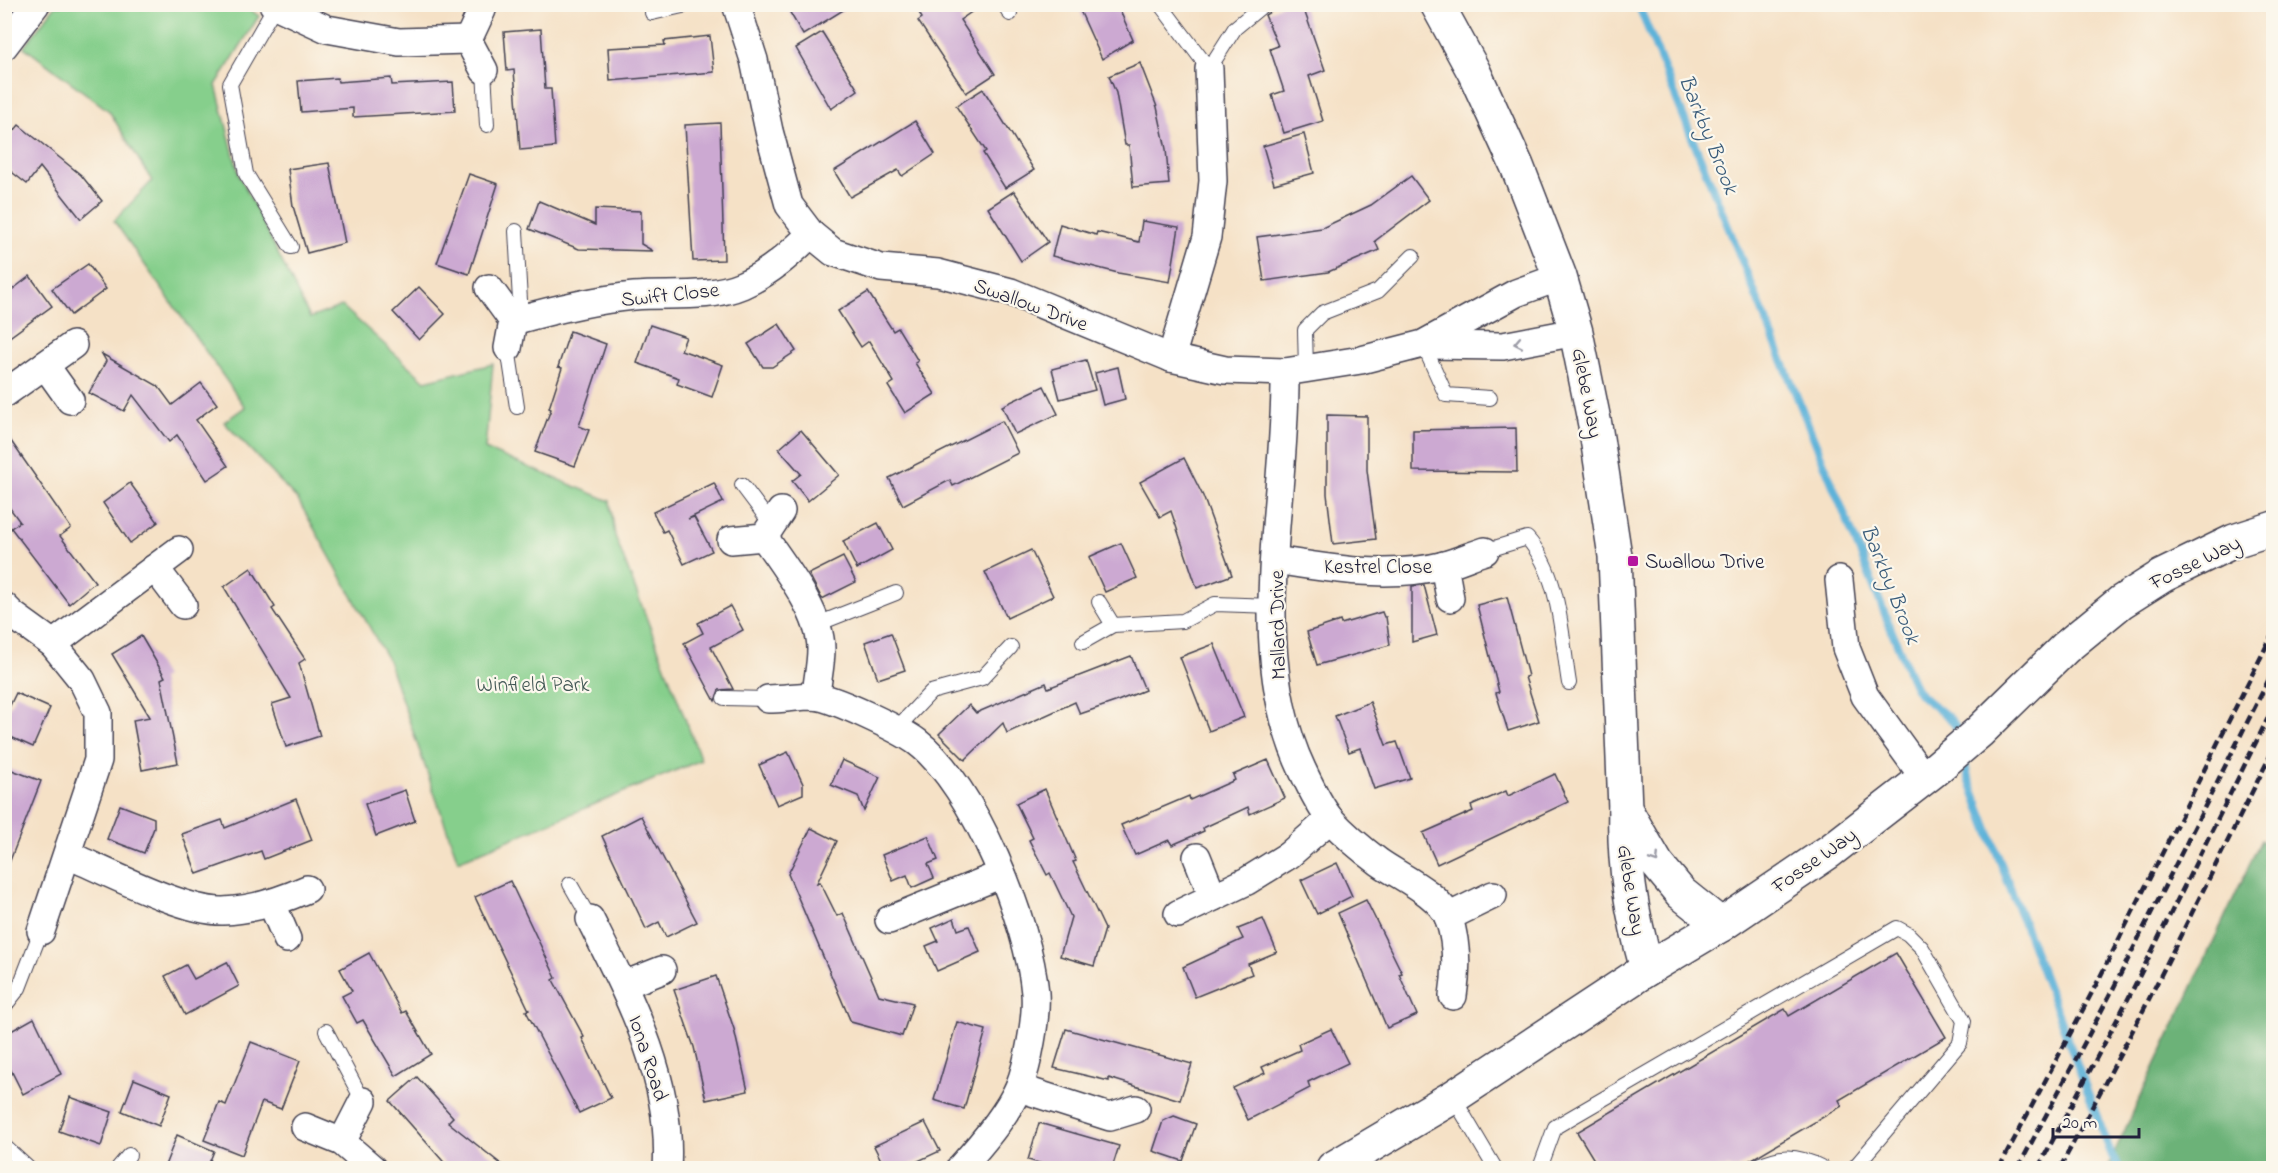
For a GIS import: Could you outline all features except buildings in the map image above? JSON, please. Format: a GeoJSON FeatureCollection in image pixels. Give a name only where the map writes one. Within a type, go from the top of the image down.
{"type":"FeatureCollection","features":[{"type":"Feature","properties":{"kind":"street"},"geometry":{"type":"LineString","coordinates":[[4,46],[36,4]]}},
{"type":"Feature","properties":{"kind":"street","name":"Swallow Drive"},"geometry":{"type":"LineString","coordinates":[[736,4],[754,60],[769,131],[789,205],[811,234],[833,252],[881,268],[938,273],[1011,292],[1171,358],[1226,370],[1296,371],[1361,360],[1423,345],[1503,346],[1576,332]]}},
{"type":"Feature","properties":{"kind":"street","name":"Glebe Way"},"geometry":{"type":"LineString","coordinates":[[1437,4],[1474,72],[1517,166],[1560,277],[1576,332],[1595,426],[1615,556],[1625,809],[1623,849],[1628,890],[1647,969]]}},
{"type":"Feature","properties":{"kind":"street"},"geometry":{"type":"LineString","coordinates":[[274,5],[327,29],[399,42],[468,40]]}},
{"type":"Feature","properties":{"kind":"street"},"geometry":{"type":"LineString","coordinates":[[468,40],[482,10]]}},
{"type":"Feature","properties":{"kind":"street"},"geometry":{"type":"LineString","coordinates":[[468,40],[484,70]]}},
{"type":"Feature","properties":{"kind":"street"},"geometry":{"type":"LineString","coordinates":[[1171,358],[1207,237],[1213,181],[1209,69]]}},
{"type":"Feature","properties":{"kind":"street","name":"Swift Close"},"geometry":{"type":"LineString","coordinates":[[517,320],[565,307],[634,296],[683,296],[740,286],[777,267],[811,234]]}},
{"type":"Feature","properties":{"kind":"street","name":"Swallow Drive"},"geometry":{"type":"LineString","coordinates":[[1423,345],[1516,293],[1560,277]]}},
{"type":"Feature","properties":{"kind":"street"},"geometry":{"type":"LineString","coordinates":[[489,288],[517,320],[508,348]]}},
{"type":"Feature","properties":{"kind":"street"},"geometry":{"type":"LineString","coordinates":[[4,394],[73,345]]}},
{"type":"Feature","properties":{"kind":"street"},"geometry":{"type":"LineString","coordinates":[[45,365],[70,400]]}},
{"type":"Feature","properties":{"kind":"street","name":"Mallard Drive"},"geometry":{"type":"LineString","coordinates":[[1296,371],[1275,560],[1273,652],[1280,707],[1302,768],[1330,819],[1379,861],[1427,893],[1448,917]]}},
{"type":"Feature","properties":{"kind":"street"},"geometry":{"type":"LineString","coordinates":[[731,540],[773,524],[815,625],[821,647],[816,696]]}},
{"type":"Feature","properties":{"kind":"street","name":"Fosse Way"},"geometry":{"type":"LineString","coordinates":[[1333,1168],[1453,1097],[1647,969],[1721,925],[1830,850],[1935,769],[1978,732],[2065,648],[2121,602],[2162,576],[2223,546],[2274,528]]}},
{"type":"Feature","properties":{"kind":"street"},"geometry":{"type":"LineString","coordinates":[[53,644],[179,550]]}},
{"type":"Feature","properties":{"kind":"street","name":"Kestrel Close"},"geometry":{"type":"LineString","coordinates":[[1275,560],[1339,570],[1401,570],[1444,565],[1485,551]]}},
{"type":"Feature","properties":{"kind":"street","name":"Kestrel Close"},"geometry":{"type":"LineString","coordinates":[[1444,565],[1450,598]]}},
{"type":"Feature","properties":{"kind":"street"},"geometry":{"type":"LineString","coordinates":[[155,568],[183,605]]}},
{"type":"Feature","properties":{"kind":"street"},"geometry":{"type":"LineString","coordinates":[[1839,580],[1846,648],[1865,696],[1935,769]]}},
{"type":"Feature","properties":{"kind":"street"},"geometry":{"type":"LineString","coordinates":[[4,606],[53,644],[82,680],[98,713],[98,760],[68,855],[40,931]]}},
{"type":"Feature","properties":{"kind":"street"},"geometry":{"type":"LineString","coordinates":[[768,699],[816,696],[897,728],[920,744],[954,783],[1002,874],[1026,939],[1035,995],[1030,1040],[1019,1088],[985,1140],[960,1168]]}},
{"type":"Feature","properties":{"kind":"street","name":"Glebe Way"},"geometry":{"type":"LineString","coordinates":[[1625,809],[1657,864],[1681,893],[1721,925]]}},
{"type":"Feature","properties":{"kind":"street"},"geometry":{"type":"LineString","coordinates":[[1178,914],[1247,881],[1289,855],[1330,819]]}},
{"type":"Feature","properties":{"kind":"street"},"geometry":{"type":"LineString","coordinates":[[68,855],[186,905],[222,911],[272,904],[307,889]]}},
{"type":"Feature","properties":{"kind":"street"},"geometry":{"type":"LineString","coordinates":[[1197,857],[1213,897]]}},
{"type":"Feature","properties":{"kind":"street"},"geometry":{"type":"LineString","coordinates":[[889,920],[1002,874]]}},
{"type":"Feature","properties":{"kind":"street"},"geometry":{"type":"LineString","coordinates":[[1453,996],[1457,967],[1448,917],[1493,895]]}},
{"type":"Feature","properties":{"kind":"street"},"geometry":{"type":"LineString","coordinates":[[272,904],[287,939]]}},
{"type":"Feature","properties":{"kind":"street","name":"Iona Road"},"geometry":{"type":"LineString","coordinates":[[590,919],[624,986],[647,1042],[665,1102],[667,1168]]}},
{"type":"Feature","properties":{"kind":"street"},"geometry":{"type":"LineString","coordinates":[[624,986],[662,970]]}},
{"type":"Feature","properties":{"kind":"street"},"geometry":{"type":"LineString","coordinates":[[1019,1088],[1110,1117],[1136,1108]]}},
{"type":"Feature","properties":{"kind":"street"},"geometry":{"type":"LineString","coordinates":[[342,1142],[363,1101]]}},
{"type":"Feature","properties":{"kind":"street"},"geometry":{"type":"LineString","coordinates":[[306,1127],[342,1142],[372,1168]]}},
{"type":"Feature","properties":{"kind":"lane"},"geometry":{"type":"LineString","coordinates":[[652,13],[691,4]]}},
{"type":"Feature","properties":{"kind":"lane"},"geometry":{"type":"LineString","coordinates":[[1160,4],[1209,69],[1234,28],[1264,4]]}},
{"type":"Feature","properties":{"kind":"lane"},"geometry":{"type":"LineString","coordinates":[[274,5],[230,84],[246,174],[291,248]]}},
{"type":"Feature","properties":{"kind":"lane"},"geometry":{"type":"LineString","coordinates":[[484,70],[487,125]]}},
{"type":"Feature","properties":{"kind":"lane"},"geometry":{"type":"LineString","coordinates":[[516,231],[517,320]]}},
{"type":"Feature","properties":{"kind":"lane"},"geometry":{"type":"LineString","coordinates":[[1296,371],[1305,330],[1322,313],[1378,291],[1413,256]]}},
{"type":"Feature","properties":{"kind":"lane"},"geometry":{"type":"LineString","coordinates":[[1423,345],[1446,395],[1490,398]]}},
{"type":"Feature","properties":{"kind":"lane"},"geometry":{"type":"LineString","coordinates":[[508,348],[517,407]]}},
{"type":"Feature","properties":{"kind":"lane"},"geometry":{"type":"LineString","coordinates":[[742,485],[773,524]]}},
{"type":"Feature","properties":{"kind":"lane"},"geometry":{"type":"LineString","coordinates":[[1485,551],[1527,538],[1540,553],[1552,583],[1569,683]]}},
{"type":"Feature","properties":{"kind":"lane"},"geometry":{"type":"LineString","coordinates":[[815,625],[896,593]]}},
{"type":"Feature","properties":{"kind":"lane"},"geometry":{"type":"LineString","coordinates":[[1099,602],[1113,625]]}},
{"type":"Feature","properties":{"kind":"lane"},"geometry":{"type":"LineString","coordinates":[[1083,642],[1113,625],[1183,621],[1215,604],[1273,606]]}},
{"type":"Feature","properties":{"kind":"lane"},"geometry":{"type":"LineString","coordinates":[[897,728],[931,692],[982,678],[1011,647]]}},
{"type":"Feature","properties":{"kind":"lane"},"geometry":{"type":"LineString","coordinates":[[724,698],[768,699]]}},
{"type":"Feature","properties":{"kind":"lane"},"geometry":{"type":"LineString","coordinates":[[570,884],[590,919]]}},
{"type":"Feature","properties":{"kind":"lane"},"geometry":{"type":"LineString","coordinates":[[1540,1168],[1555,1127],[1897,927],[1922,948],[1964,1021],[1960,1043],[1854,1168]]}},
{"type":"Feature","properties":{"kind":"lane"},"geometry":{"type":"LineString","coordinates":[[4,1007],[19,988],[40,931]]}},
{"type":"Feature","properties":{"kind":"lane"},"geometry":{"type":"LineString","coordinates":[[326,1031],[363,1101]]}},
{"type":"Feature","properties":{"kind":"lane"},"geometry":{"type":"LineString","coordinates":[[1453,1097],[1495,1168]]}},
{"type":"Feature","properties":{"kind":"lane"},"geometry":{"type":"LineString","coordinates":[[4,1146],[28,1168]]}},
{"type":"Feature","properties":{"kind":"lane"},"geometry":{"type":"LineString","coordinates":[[118,1168],[129,1155]]}},
{"type":"Feature","properties":{"kind":"lane"},"geometry":{"type":"LineString","coordinates":[[1751,1168],[1781,1156],[1805,1160],[1823,1168]]}},
{"type":"Feature","properties":{"kind":"green space","name":"Winfield Park"},"geometry":{"type":"Polygon","coordinates":[[[56,5],[243,5],[259,16],[216,85],[239,175],[310,318],[342,306],[425,381],[493,364],[485,449],[610,501],[615,536],[701,760],[458,861],[388,660],[298,500],[224,422],[245,407],[114,221],[152,181],[109,111],[24,47],[56,5]]]}},
{"type":"Feature","properties":{"kind":"green space"},"geometry":{"type":"Polygon","coordinates":[[[2261,840],[2269,846],[2274,888],[2273,1168],[2107,1168],[2261,840]]]}},
{"type":"Feature","properties":{"kind":"waterway","name":"Barkby Brook"},"geometry":{"type":"LineString","coordinates":[[1638,4],[1913,682],[1919,693],[1949,718],[1958,730],[1960,738]]}},
{"type":"Feature","properties":{"kind":"waterway","name":"Barkby Brook"},"geometry":{"type":"LineString","coordinates":[[1964,756],[1967,774],[2112,1156],[2119,1168]]}},
{"type":"Feature","properties":{"kind":"railway"},"geometry":{"type":"LineString","coordinates":[[1999,1168],[2097,983],[2274,631]]}},
{"type":"Feature","properties":{"kind":"railway"},"geometry":{"type":"LineString","coordinates":[[2018,1168],[2112,991],[2274,669]]}},
{"type":"Feature","properties":{"kind":"railway"},"geometry":{"type":"LineString","coordinates":[[2038,1168],[2128,999],[2274,706]]}},
{"type":"Feature","properties":{"kind":"railway"},"geometry":{"type":"LineString","coordinates":[[2060,1168],[2145,1007],[2274,748]]}},
{"type":"Feature","properties":{"kind":"place","name":"Swallow Drive"},"geometry":{"type":"Point","coordinates":[1633,561]}}]}
